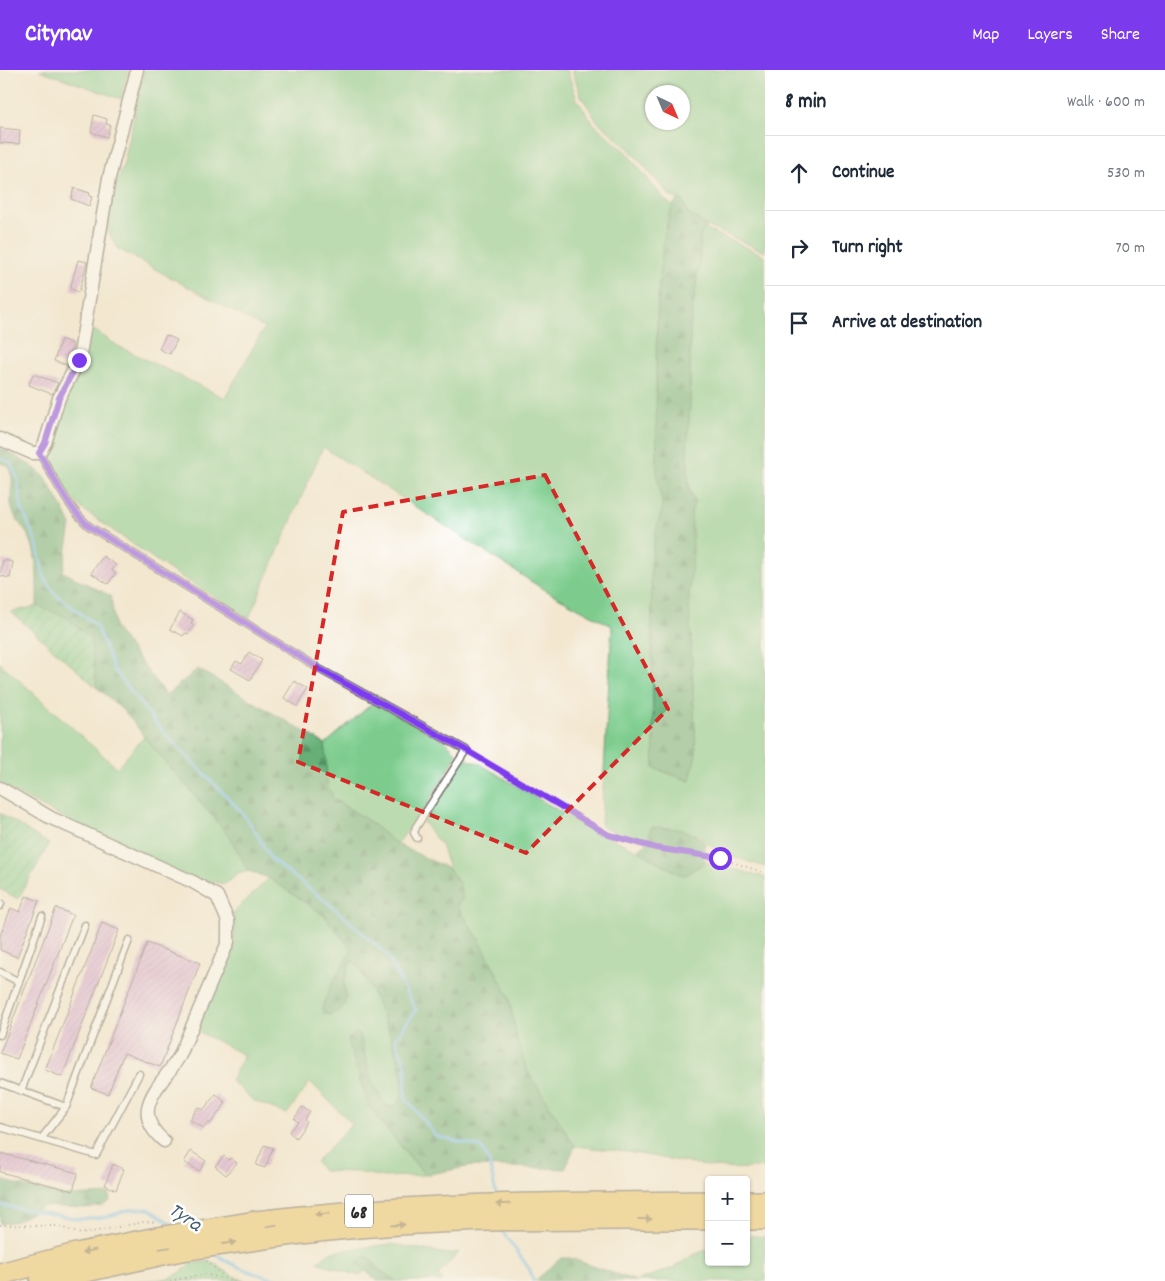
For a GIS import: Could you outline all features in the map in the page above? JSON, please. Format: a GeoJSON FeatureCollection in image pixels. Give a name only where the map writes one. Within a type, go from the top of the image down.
{"type":"FeatureCollection","features":[{"type":"Feature","properties":{"kind":"highway","name":"68"},"geometry":{"type":"LineString","coordinates":[[0,1274],[76,1254],[157,1238],[256,1222],[355,1211],[454,1214],[551,1211],[705,1202]]}},
{"type":"Feature","properties":{"kind":"highway"},"geometry":{"type":"LineString","coordinates":[[750,1202],[765,1202]]}},
{"type":"Feature","properties":{"kind":"highway","name":"68"},"geometry":{"type":"LineString","coordinates":[[551,1211],[705,1219]]}},
{"type":"Feature","properties":{"kind":"highway","name":"68"},"geometry":{"type":"LineString","coordinates":[[42,1281],[180,1250],[454,1214]]}},
{"type":"Feature","properties":{"kind":"highway"},"geometry":{"type":"LineString","coordinates":[[750,1219],[765,1218]]}},
{"type":"Feature","properties":{"kind":"street"},"geometry":{"type":"LineString","coordinates":[[0,439],[32,453],[39,453],[45,443],[59,398],[79,360],[108,178],[137,70]]}},
{"type":"Feature","properties":{"kind":"street"},"geometry":{"type":"LineString","coordinates":[[0,788],[51,818],[193,882],[217,896],[228,920],[228,942],[180,1055],[174,1066],[154,1090],[149,1103],[148,1116],[152,1128],[164,1141]]}},
{"type":"Feature","properties":{"kind":"lane"},"geometry":{"type":"LineString","coordinates":[[39,453],[77,516],[89,526],[321,670],[466,750],[416,827],[414,833],[417,838]]}},
{"type":"Feature","properties":{"kind":"lane"},"geometry":{"type":"LineString","coordinates":[[0,1034],[42,916]]}},
{"type":"Feature","properties":{"kind":"lane"},"geometry":{"type":"LineString","coordinates":[[21,1090],[85,925]]}},
{"type":"Feature","properties":{"kind":"lane"},"geometry":{"type":"LineString","coordinates":[[42,1139],[66,1107],[128,940]]}},
{"type":"Feature","properties":{"kind":"lane"},"geometry":{"type":"LineString","coordinates":[[0,972],[19,982]]}},
{"type":"Feature","properties":{"kind":"lane"},"geometry":{"type":"LineString","coordinates":[[0,1127],[96,1155],[139,1074]]}},
{"type":"Feature","properties":{"kind":"lane"},"geometry":{"type":"LineString","coordinates":[[0,1083],[66,1107]]}},
{"type":"Feature","properties":{"kind":"path"},"geometry":{"type":"LineString","coordinates":[[466,750],[609,835],[656,848],[720,858],[765,873]]}},
{"type":"Feature","properties":{"kind":"path"},"geometry":{"type":"LineString","coordinates":[[170,1281],[187,1276],[205,1274],[235,1281]]}},
{"type":"Feature","properties":{"kind":"highlighted area"},"geometry":{"type":"Polygon","coordinates":[[[545,475],[668,709],[526,853],[298,762],[343,512],[545,475]]]}},
{"type":"Feature","properties":{"kind":"green space"},"geometry":{"type":"Polygon","coordinates":[[[39,70],[128,70],[121,99],[39,70]]]}},
{"type":"Feature","properties":{"kind":"green space"},"geometry":{"type":"Polygon","coordinates":[[[144,70],[567,70],[577,100],[594,124],[626,152],[664,199],[673,206],[665,239],[656,338],[657,471],[662,509],[652,554],[651,569],[654,768],[689,781],[696,754],[689,596],[693,551],[691,511],[695,502],[689,490],[687,450],[690,404],[690,329],[700,257],[700,235],[703,228],[765,256],[765,867],[718,852],[697,834],[648,840],[626,837],[601,826],[612,626],[543,589],[323,447],[249,618],[170,570],[81,508],[72,498],[58,478],[52,465],[49,448],[60,410],[84,358],[91,328],[118,346],[225,398],[264,328],[118,249],[108,231],[113,189],[123,167],[144,70]]]}},
{"type":"Feature","properties":{"kind":"green space"},"geometry":{"type":"Polygon","coordinates":[[[572,70],[765,70],[765,252],[707,226],[687,213],[679,199],[671,197],[629,149],[597,121],[581,96],[572,70]]]}},
{"type":"Feature","properties":{"kind":"green space"},"geometry":{"type":"Polygon","coordinates":[[[679,199],[683,201],[687,213],[707,226],[700,235],[700,257],[690,329],[690,404],[687,450],[689,490],[695,502],[691,511],[693,551],[689,596],[696,754],[690,781],[654,768],[651,569],[657,526],[662,512],[657,472],[657,327],[663,242],[670,213],[679,199]]]}},
{"type":"Feature","properties":{"kind":"green space"},"geometry":{"type":"Polygon","coordinates":[[[0,447],[32,466],[45,477],[71,525],[63,572],[111,596],[115,628],[166,695],[198,669],[312,736],[325,744],[327,785],[334,799],[366,819],[397,844],[449,869],[459,883],[463,898],[457,906],[479,939],[509,997],[517,1040],[527,1070],[575,1146],[565,1169],[472,1166],[425,1175],[369,1107],[347,1040],[356,1033],[360,1035],[371,1080],[386,1106],[393,1107],[399,1101],[402,1095],[403,1083],[388,1028],[357,964],[351,961],[345,975],[345,1003],[341,1009],[329,1015],[324,1013],[322,1008],[331,985],[352,950],[325,916],[269,878],[248,871],[231,839],[215,819],[129,717],[97,688],[94,663],[66,617],[37,606],[37,575],[34,552],[30,539],[12,509],[12,476],[7,465],[0,463],[0,447]]]}},
{"type":"Feature","properties":{"kind":"green space"},"geometry":{"type":"Polygon","coordinates":[[[37,606],[66,617],[90,638],[97,688],[11,612],[37,606]]]}},
{"type":"Feature","properties":{"kind":"green space"},"geometry":{"type":"Polygon","coordinates":[[[0,663],[117,768],[144,737],[231,839],[249,870],[248,872],[239,872],[225,884],[215,882],[206,884],[146,860],[0,785],[0,663]]]}},
{"type":"Feature","properties":{"kind":"green space"},"geometry":{"type":"Polygon","coordinates":[[[374,702],[445,741],[456,752],[455,758],[423,811],[397,844],[366,819],[334,799],[327,785],[325,744],[374,702]]]}},
{"type":"Feature","properties":{"kind":"green space"},"geometry":{"type":"Polygon","coordinates":[[[466,759],[480,764],[588,828],[637,850],[679,874],[686,875],[705,862],[765,877],[765,1167],[721,1168],[632,1153],[575,1146],[527,1070],[517,1040],[509,997],[479,939],[457,906],[459,883],[449,869],[441,845],[423,822],[458,766],[466,759]]]}},
{"type":"Feature","properties":{"kind":"green space"},"geometry":{"type":"Polygon","coordinates":[[[0,813],[49,844],[18,899],[0,889],[0,813]]]}},
{"type":"Feature","properties":{"kind":"green space"},"geometry":{"type":"Polygon","coordinates":[[[651,827],[680,830],[693,834],[705,843],[705,862],[686,875],[679,874],[637,850],[648,842],[651,827]]]}},
{"type":"Feature","properties":{"kind":"green space"},"geometry":{"type":"Polygon","coordinates":[[[269,878],[325,916],[352,950],[331,985],[347,999],[345,980],[347,971],[351,961],[357,964],[388,1028],[403,1083],[402,1095],[399,1101],[392,1107],[386,1106],[371,1080],[360,1035],[377,1118],[425,1175],[384,1177],[357,1172],[323,1171],[316,1162],[352,1124],[310,1082],[287,1114],[254,1101],[231,1081],[244,1055],[195,1030],[232,944],[235,932],[233,913],[269,878]]]}},
{"type":"Feature","properties":{"kind":"green space"},"geometry":{"type":"Polygon","coordinates":[[[0,1180],[65,1196],[109,1194],[110,1201],[101,1206],[84,1208],[43,1206],[17,1221],[0,1224],[0,1180]]]}},
{"type":"Feature","properties":{"kind":"green space"},"geometry":{"type":"Polygon","coordinates":[[[750,1235],[765,1237],[765,1281],[636,1281],[673,1268],[693,1255],[705,1250],[705,1266],[750,1266],[750,1235]]]}},
{"type":"Feature","properties":{"kind":"green space"},"geometry":{"type":"Polygon","coordinates":[[[391,1244],[448,1254],[459,1252],[438,1275],[443,1281],[396,1281],[380,1270],[366,1255],[357,1264],[365,1271],[360,1276],[317,1262],[330,1252],[391,1244]]]}},
{"type":"Feature","properties":{"kind":"green space"},"geometry":{"type":"Polygon","coordinates":[[[366,1255],[380,1270],[396,1281],[377,1281],[357,1264],[366,1255]]]}},
{"type":"Feature","properties":{"kind":"green space"},"geometry":{"type":"Polygon","coordinates":[[[561,1258],[570,1258],[636,1281],[535,1281],[561,1258]]]}},
{"type":"Feature","properties":{"kind":"green space"},"geometry":{"type":"Polygon","coordinates":[[[211,1261],[231,1275],[245,1281],[138,1281],[167,1278],[178,1274],[190,1264],[211,1261]]]}},
{"type":"Feature","properties":{"kind":"building"},"geometry":{"type":"Polygon","coordinates":[[[94,115],[107,119],[106,124],[110,125],[107,137],[91,132],[94,115]]]}},
{"type":"Feature","properties":{"kind":"building"},"geometry":{"type":"Polygon","coordinates":[[[0,128],[20,130],[19,144],[0,143],[0,128]]]}},
{"type":"Feature","properties":{"kind":"building"},"geometry":{"type":"Polygon","coordinates":[[[74,188],[90,193],[89,196],[92,197],[89,206],[71,199],[74,188]]]}},
{"type":"Feature","properties":{"kind":"building"},"geometry":{"type":"Polygon","coordinates":[[[78,260],[87,262],[79,292],[70,289],[78,260]]]}},
{"type":"Feature","properties":{"kind":"building"},"geometry":{"type":"Polygon","coordinates":[[[166,335],[177,340],[170,354],[159,349],[166,335]]]}},
{"type":"Feature","properties":{"kind":"building"},"geometry":{"type":"Polygon","coordinates":[[[61,339],[73,344],[67,366],[54,361],[61,339]]]}},
{"type":"Feature","properties":{"kind":"building"},"geometry":{"type":"Polygon","coordinates":[[[33,374],[58,383],[52,394],[29,385],[33,374]]]}},
{"type":"Feature","properties":{"kind":"building"},"geometry":{"type":"Polygon","coordinates":[[[103,556],[116,565],[112,571],[116,573],[108,584],[91,573],[103,556]]]}},
{"type":"Feature","properties":{"kind":"building"},"geometry":{"type":"Polygon","coordinates":[[[3,560],[13,562],[10,578],[0,576],[3,560]]]}},
{"type":"Feature","properties":{"kind":"building"},"geometry":{"type":"Polygon","coordinates":[[[180,612],[193,620],[191,623],[194,625],[188,634],[185,633],[183,636],[170,629],[180,612]]]}},
{"type":"Feature","properties":{"kind":"building"},"geometry":{"type":"Polygon","coordinates":[[[249,652],[262,660],[250,680],[231,669],[236,661],[242,664],[249,652]]]}},
{"type":"Feature","properties":{"kind":"building"},"geometry":{"type":"Polygon","coordinates":[[[294,681],[308,689],[297,706],[284,698],[294,681]]]}},
{"type":"Feature","properties":{"kind":"building"},"geometry":{"type":"Polygon","coordinates":[[[26,896],[39,901],[17,957],[0,950],[0,936],[11,908],[20,912],[26,896]]]}},
{"type":"Feature","properties":{"kind":"building"},"geometry":{"type":"Polygon","coordinates":[[[56,908],[73,915],[17,1059],[0,1053],[56,908]]]}},
{"type":"Feature","properties":{"kind":"building"},"geometry":{"type":"Polygon","coordinates":[[[102,923],[119,930],[62,1077],[45,1070],[102,923]]]}},
{"type":"Feature","properties":{"kind":"building"},"geometry":{"type":"Polygon","coordinates":[[[147,943],[200,963],[160,1067],[124,1053],[108,1094],[91,1088],[147,943]]]}},
{"type":"Feature","properties":{"kind":"building"},"geometry":{"type":"Polygon","coordinates":[[[216,1094],[226,1103],[210,1124],[208,1122],[204,1128],[190,1120],[198,1107],[203,1110],[216,1094]]]}},
{"type":"Feature","properties":{"kind":"building"},"geometry":{"type":"Polygon","coordinates":[[[302,1107],[310,1112],[305,1120],[307,1122],[296,1138],[289,1132],[298,1122],[294,1119],[302,1107]]]}},
{"type":"Feature","properties":{"kind":"building"},"geometry":{"type":"Polygon","coordinates":[[[264,1145],[273,1148],[265,1168],[256,1165],[264,1145]]]}},
{"type":"Feature","properties":{"kind":"building"},"geometry":{"type":"Polygon","coordinates":[[[191,1151],[206,1161],[199,1171],[184,1162],[191,1151]]]}},
{"type":"Feature","properties":{"kind":"building"},"geometry":{"type":"Polygon","coordinates":[[[0,1153],[78,1173],[73,1191],[0,1172],[0,1153]]]}},
{"type":"Feature","properties":{"kind":"building"},"geometry":{"type":"Polygon","coordinates":[[[224,1156],[228,1160],[231,1158],[237,1163],[226,1175],[215,1166],[224,1156]]]}},
{"type":"Feature","properties":{"kind":"building"},"geometry":{"type":"Polygon","coordinates":[[[113,1164],[124,1169],[116,1190],[105,1185],[113,1164]]]}},
{"type":"Feature","properties":{"kind":"waterway"},"geometry":{"type":"LineString","coordinates":[[0,458],[11,463],[18,480],[21,507],[36,541],[44,577],[54,593],[96,625],[114,670],[162,731],[237,807],[252,826],[271,859],[333,907],[387,955],[416,1010],[395,1039],[406,1065],[405,1097],[436,1136],[481,1147],[489,1162],[497,1198]]}},
{"type":"Feature","properties":{"kind":"waterway","name":"Tyra"},"geometry":{"type":"LineString","coordinates":[[0,1205],[79,1219],[106,1217],[132,1209],[149,1209],[176,1227]]}},
{"type":"Feature","properties":{"kind":"waterway"},"geometry":{"type":"LineString","coordinates":[[501,1229],[530,1270],[533,1281]]}},
{"type":"Feature","properties":{"kind":"waterway","name":"Tyra"},"geometry":{"type":"LineString","coordinates":[[214,1253],[250,1272],[290,1281]]}},
{"type":"Feature","properties":{"kind":"route"},"geometry":{"type":"LineString","coordinates":[[79,360],[59,398],[45,443],[39,453],[77,516],[89,526],[139,559],[321,670],[466,750],[609,835],[656,848],[720,858]]}}]}
